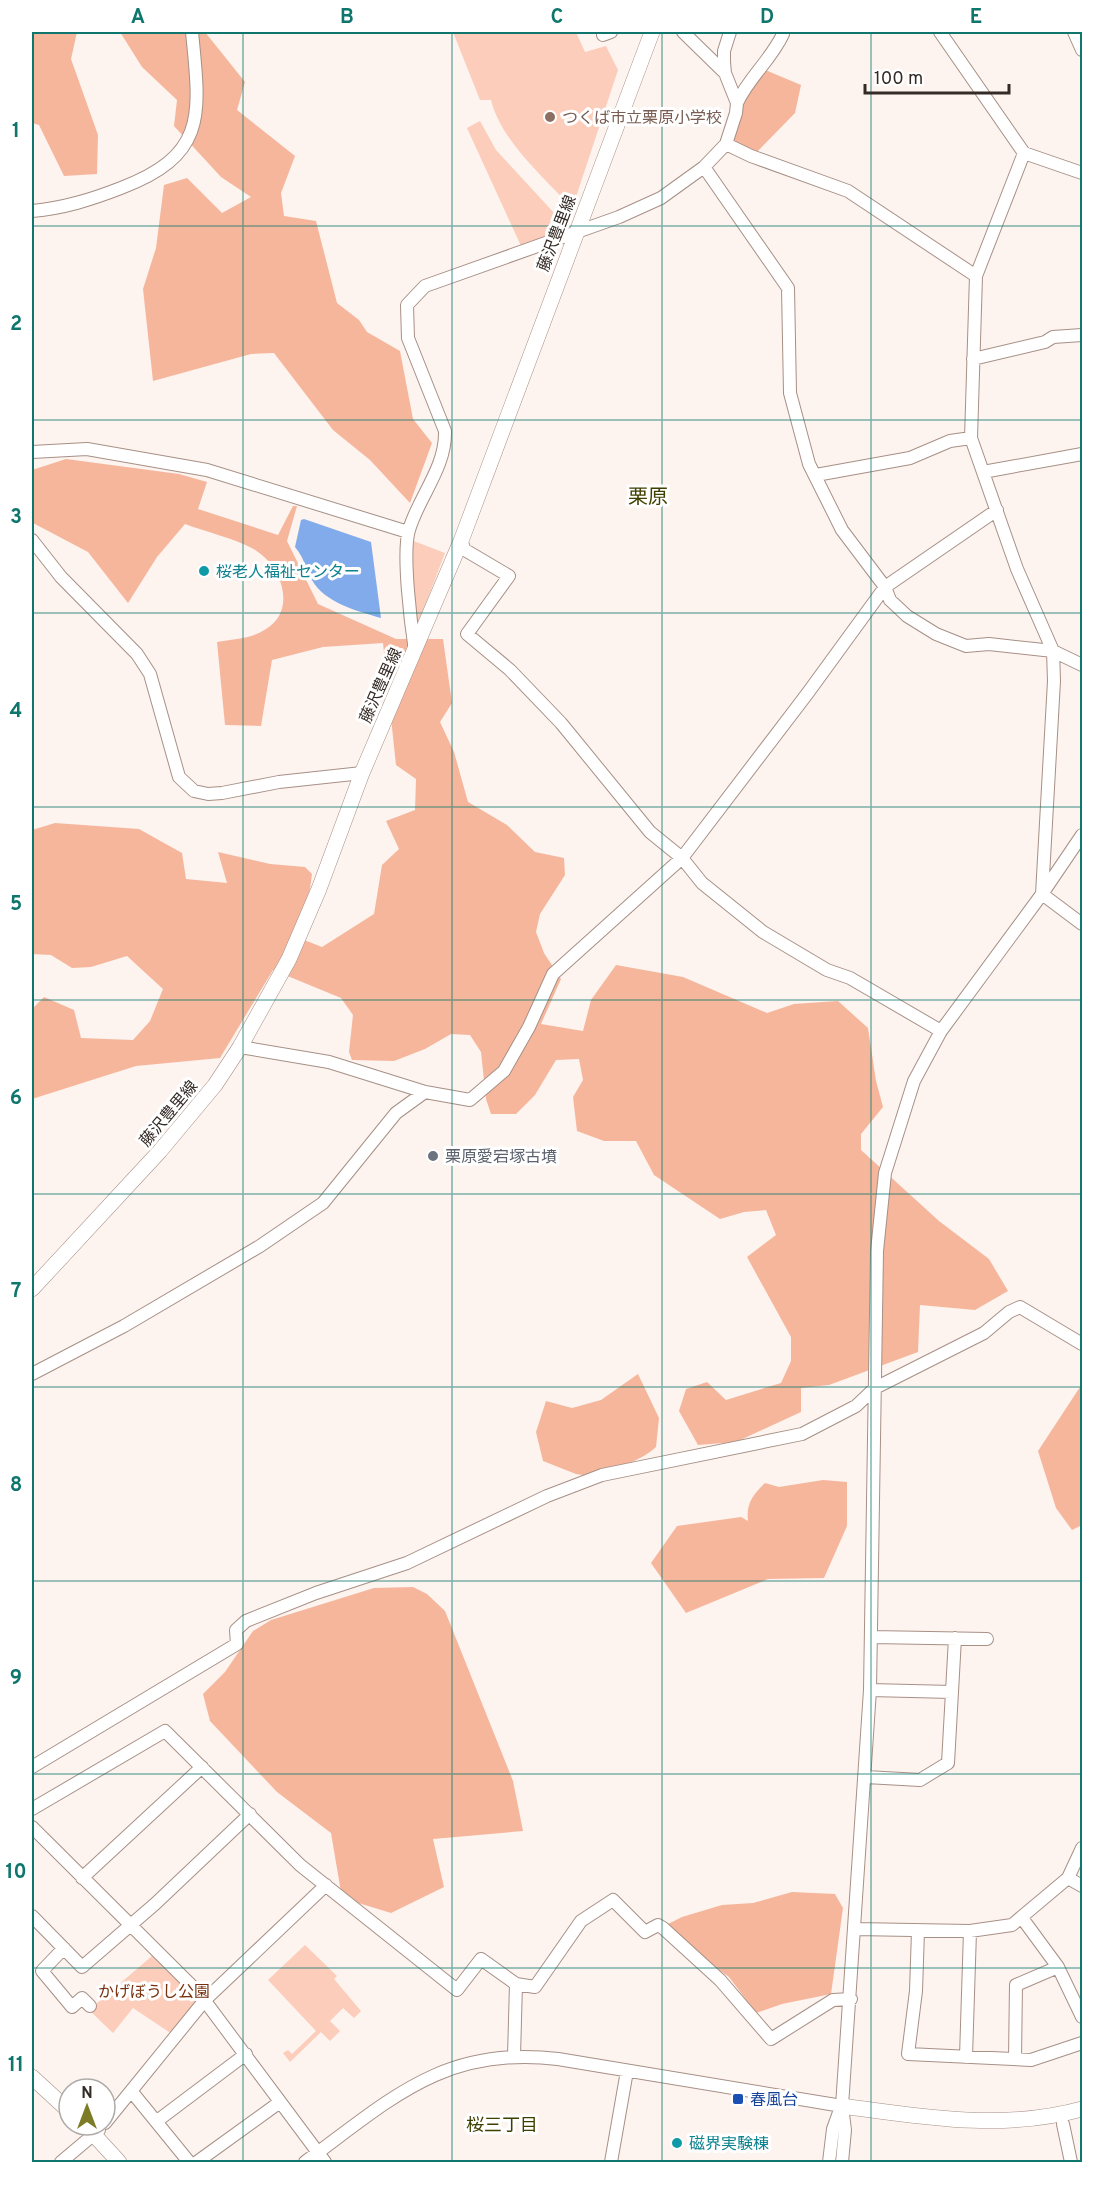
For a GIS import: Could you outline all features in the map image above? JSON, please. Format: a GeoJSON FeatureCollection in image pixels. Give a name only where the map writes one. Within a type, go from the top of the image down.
{"type":"FeatureCollection","features":[{"type":"Feature","properties":{"kind":"main road","name":"藤沢豊里線"},"geometry":{"type":"LineString","coordinates":[[32,1289],[160,1151],[215,1085],[240,1047],[289,959],[319,889],[362,773],[461,541],[652,32]]}},
{"type":"Feature","properties":{"kind":"main road"},"geometry":{"type":"LineString","coordinates":[[32,2078],[57,2100]]}},
{"type":"Feature","properties":{"kind":"main road"},"geometry":{"type":"LineString","coordinates":[[842,2106],[986,2122],[1023,2121],[1083,2109]]}},
{"type":"Feature","properties":{"kind":"main road"},"geometry":{"type":"LineString","coordinates":[[103,2137],[119,2163]]}},
{"type":"Feature","properties":{"kind":"street"},"geometry":{"type":"LineString","coordinates":[[32,212],[64,208],[110,192],[149,177],[173,161],[189,135],[196,113],[197,82],[192,32]]}},
{"type":"Feature","properties":{"kind":"street"},"geometry":{"type":"LineString","coordinates":[[682,32],[725,73]]}},
{"type":"Feature","properties":{"kind":"street"},"geometry":{"type":"LineString","coordinates":[[415,651],[411,624],[408,532],[439,464],[445,442],[445,430],[408,338],[407,305],[425,286],[574,235],[661,198],[704,167],[726,144],[736,113],[736,103],[725,73],[724,51],[730,32]]}},
{"type":"Feature","properties":{"kind":"street"},"geometry":{"type":"LineString","coordinates":[[940,32],[1024,153],[1083,173]]}},
{"type":"Feature","properties":{"kind":"street"},"geometry":{"type":"LineString","coordinates":[[1074,32],[1083,50]]}},
{"type":"Feature","properties":{"kind":"street"},"geometry":{"type":"LineString","coordinates":[[736,103],[752,77],[775,51],[783,34]]}},
{"type":"Feature","properties":{"kind":"street"},"geometry":{"type":"LineString","coordinates":[[726,144],[751,156],[848,191],[976,276]]}},
{"type":"Feature","properties":{"kind":"street"},"geometry":{"type":"LineString","coordinates":[[1024,153],[976,276],[971,438],[1017,569],[1053,651],[1054,681],[1042,894]]}},
{"type":"Feature","properties":{"kind":"street"},"geometry":{"type":"LineString","coordinates":[[704,167],[788,288],[790,393],[809,464],[842,530],[885,587],[890,600],[908,616],[936,634],[966,646],[989,644],[1053,651],[1083,665]]}},
{"type":"Feature","properties":{"kind":"street"},"geometry":{"type":"LineString","coordinates":[[973,359],[1045,342],[1053,337],[1083,335]]}},
{"type":"Feature","properties":{"kind":"street"},"geometry":{"type":"LineString","coordinates":[[816,475],[910,458],[950,441],[971,438]]}},
{"type":"Feature","properties":{"kind":"street"},"geometry":{"type":"LineString","coordinates":[[32,452],[87,449],[207,470],[408,532]]}},
{"type":"Feature","properties":{"kind":"street"},"geometry":{"type":"LineString","coordinates":[[983,472],[1083,454]]}},
{"type":"Feature","properties":{"kind":"street"},"geometry":{"type":"LineString","coordinates":[[240,1047],[329,1062],[425,1092],[470,1100],[504,1071],[529,1027],[553,974],[682,858],[885,587],[997,510]]}},
{"type":"Feature","properties":{"kind":"street"},"geometry":{"type":"LineString","coordinates":[[32,540],[61,577],[137,654],[150,674],[179,777],[194,791],[208,794],[222,793],[279,782],[362,773]]}},
{"type":"Feature","properties":{"kind":"street"},"geometry":{"type":"LineString","coordinates":[[461,541],[465,550],[509,576],[467,634],[510,670],[561,723],[650,832],[682,858],[702,883],[763,932],[826,970],[850,978],[941,1031]]}},
{"type":"Feature","properties":{"kind":"street"},"geometry":{"type":"LineString","coordinates":[[842,2163],[845,2130],[842,2106],[866,1777],[870,1690],[878,1226],[885,1173],[910,1092],[941,1031],[1083,835]]}},
{"type":"Feature","properties":{"kind":"street"},"geometry":{"type":"LineString","coordinates":[[1042,894],[1083,924]]}},
{"type":"Feature","properties":{"kind":"street"},"geometry":{"type":"LineString","coordinates":[[32,1374],[124,1326],[260,1246],[323,1203],[396,1113],[425,1092]]}},
{"type":"Feature","properties":{"kind":"street"},"geometry":{"type":"LineString","coordinates":[[32,1767],[237,1644],[236,1630],[246,1621],[316,1593],[407,1563],[547,1496],[602,1475],[801,1434],[856,1406],[875,1388],[984,1333],[1009,1311],[1020,1307],[1083,1344]]}},
{"type":"Feature","properties":{"kind":"street"},"geometry":{"type":"LineString","coordinates":[[872,1637],[987,1639]]}},
{"type":"Feature","properties":{"kind":"street"},"geometry":{"type":"LineString","coordinates":[[866,1777],[920,1780],[948,1763],[955,1638]]}},
{"type":"Feature","properties":{"kind":"street"},"geometry":{"type":"LineString","coordinates":[[870,1690],[952,1692]]}},
{"type":"Feature","properties":{"kind":"street"},"geometry":{"type":"LineString","coordinates":[[32,1809],[165,1731],[293,1859],[457,1990],[480,1959],[516,1983],[535,1987],[581,1922],[613,1900],[645,1932],[658,1925],[663,1928],[720,1980],[771,2039],[833,2000],[851,1999]]}},
{"type":"Feature","properties":{"kind":"street"},"geometry":{"type":"LineString","coordinates":[[82,1878],[202,1767]]}},
{"type":"Feature","properties":{"kind":"street"},"geometry":{"type":"LineString","coordinates":[[32,1917],[82,1967],[130,1926],[250,1814]]}},
{"type":"Feature","properties":{"kind":"street"},"geometry":{"type":"LineString","coordinates":[[32,1827],[205,2000],[322,2158]]}},
{"type":"Feature","properties":{"kind":"street"},"geometry":{"type":"LineString","coordinates":[[855,1929],[970,1931],[1012,1925],[1068,1878],[1083,1848]]}},
{"type":"Feature","properties":{"kind":"street"},"geometry":{"type":"LineString","coordinates":[[1068,1878],[1083,1886]]}},
{"type":"Feature","properties":{"kind":"street"},"geometry":{"type":"LineString","coordinates":[[117,2107],[132,2092],[205,2000],[326,1885]]}},
{"type":"Feature","properties":{"kind":"street"},"geometry":{"type":"LineString","coordinates":[[1023,1918],[1058,1967],[1083,2017]]}},
{"type":"Feature","properties":{"kind":"street"},"geometry":{"type":"LineString","coordinates":[[918,1931],[915,1991],[908,2054],[1031,2060],[1083,2043]]}},
{"type":"Feature","properties":{"kind":"street"},"geometry":{"type":"LineString","coordinates":[[966,2057],[970,1931]]}},
{"type":"Feature","properties":{"kind":"street"},"geometry":{"type":"LineString","coordinates":[[64,1948],[42,1971],[72,2007],[82,1998],[90,2006]]}},
{"type":"Feature","properties":{"kind":"street"},"geometry":{"type":"LineString","coordinates":[[1015,2058],[1016,1985],[1058,1967]]}},
{"type":"Feature","properties":{"kind":"street"},"geometry":{"type":"LineString","coordinates":[[514,2056],[516,1983]]}},
{"type":"Feature","properties":{"kind":"street"},"geometry":{"type":"LineString","coordinates":[[157,2121],[246,2054]]}},
{"type":"Feature","properties":{"kind":"street"},"geometry":{"type":"LineString","coordinates":[[305,2163],[322,2158],[389,2100],[422,2079],[467,2063],[514,2056],[551,2058],[842,2106]]}},
{"type":"Feature","properties":{"kind":"street"},"geometry":{"type":"LineString","coordinates":[[611,2163],[627,2071]]}},
{"type":"Feature","properties":{"kind":"street"},"geometry":{"type":"LineString","coordinates":[[132,2092],[189,2163]]}},
{"type":"Feature","properties":{"kind":"street"},"geometry":{"type":"LineString","coordinates":[[197,2163],[280,2102]]}},
{"type":"Feature","properties":{"kind":"street"},"geometry":{"type":"LineString","coordinates":[[829,2163],[833,2129],[842,2106]]}},
{"type":"Feature","properties":{"kind":"street"},"geometry":{"type":"LineString","coordinates":[[1063,2124],[1071,2163]]}},
{"type":"Feature","properties":{"kind":"street"},"geometry":{"type":"LineString","coordinates":[[61,2163],[87,2137]]}},
{"type":"Feature","properties":{"kind":"green space","name":"つくば市立栗原小学校"},"geometry":{"type":"Polygon","coordinates":[[[453,32],[576,32],[585,52],[606,46],[618,70],[574,203],[567,203],[512,142],[496,115],[491,100],[480,100],[453,32]]]}},
{"type":"Feature","properties":{"kind":"green space"},"geometry":{"type":"Polygon","coordinates":[[[480,121],[496,150],[567,227],[563,231],[521,246],[467,128],[480,121]]]}},
{"type":"Feature","properties":{"kind":"green space"},"geometry":{"type":"Polygon","coordinates":[[[411,540],[445,553],[418,624],[415,619],[411,540]]]}},
{"type":"Feature","properties":{"kind":"green space"},"geometry":{"type":"Polygon","coordinates":[[[305,1945],[337,1976],[334,1979],[361,2011],[354,2018],[343,2008],[330,2021],[340,2031],[330,2041],[321,2032],[290,2062],[283,2053],[288,2050],[292,2054],[316,2031],[268,1980],[305,1945]]]}},
{"type":"Feature","properties":{"kind":"green space","name":"かげぼうし公園"},"geometry":{"type":"Polygon","coordinates":[[[152,1956],[198,2001],[172,2034],[133,2008],[113,2033],[89,2010],[152,1956]]]}},
{"type":"Feature","properties":{"kind":"shaded area"},"geometry":{"type":"Polygon","coordinates":[[[32,32],[77,32],[71,59],[98,135],[97,174],[64,176],[39,125],[32,123],[32,32]]]}},
{"type":"Feature","properties":{"kind":"shaded area"},"geometry":{"type":"Polygon","coordinates":[[[120,32],[205,32],[245,82],[237,110],[295,156],[281,193],[284,216],[316,221],[337,303],[359,320],[367,332],[400,351],[413,419],[432,443],[410,503],[370,460],[333,430],[274,353],[251,354],[153,381],[143,289],[156,248],[164,185],[187,178],[222,213],[251,197],[221,177],[174,126],[177,100],[142,67],[120,32]]]}},
{"type":"Feature","properties":{"kind":"shaded area"},"geometry":{"type":"Polygon","coordinates":[[[763,69],[801,85],[795,113],[754,155],[731,139],[741,103],[763,69]]]}},
{"type":"Feature","properties":{"kind":"shaded area"},"geometry":{"type":"Polygon","coordinates":[[[66,459],[179,474],[207,482],[198,509],[278,535],[293,506],[297,506],[287,541],[318,604],[396,639],[443,639],[452,703],[440,722],[454,752],[468,802],[507,825],[535,852],[564,858],[565,875],[540,914],[536,932],[544,953],[561,979],[541,1024],[583,1031],[591,1000],[616,965],[683,977],[767,1013],[794,1004],[838,1001],[868,1028],[876,1081],[883,1107],[861,1134],[861,1150],[939,1221],[989,1259],[1008,1291],[975,1310],[920,1305],[918,1352],[829,1385],[801,1388],[801,1412],[736,1442],[698,1445],[679,1411],[686,1389],[707,1382],[726,1400],[781,1383],[791,1361],[791,1337],[747,1257],[776,1235],[766,1210],[744,1212],[720,1219],[654,1175],[636,1141],[604,1141],[577,1131],[573,1097],[583,1080],[579,1059],[556,1060],[535,1095],[516,1114],[491,1114],[486,1099],[481,1052],[470,1035],[451,1034],[425,1049],[394,1061],[352,1060],[349,1052],[353,1015],[341,998],[273,970],[220,1058],[136,1066],[32,1099],[32,1009],[44,997],[74,1010],[81,1038],[133,1040],[150,1021],[163,989],[127,956],[91,967],[72,968],[51,955],[32,954],[32,830],[55,823],[139,829],[182,853],[186,879],[227,883],[218,852],[270,864],[305,867],[312,874],[310,889],[294,936],[322,947],[374,914],[382,865],[399,849],[386,821],[415,810],[416,779],[396,765],[383,643],[323,647],[272,660],[261,726],[225,725],[217,642],[254,635],[275,621],[281,612],[283,590],[274,569],[267,559],[252,548],[185,524],[157,557],[128,603],[88,552],[33,523],[32,470],[66,459]]]}},
{"type":"Feature","properties":{"kind":"shaded area"},"geometry":{"type":"Polygon","coordinates":[[[638,1374],[659,1418],[656,1447],[619,1469],[607,1479],[576,1474],[543,1461],[536,1432],[546,1401],[572,1408],[601,1400],[638,1374]]]}},
{"type":"Feature","properties":{"kind":"shaded area"},"geometry":{"type":"Polygon","coordinates":[[[1082,1384],[1082,1525],[1072,1530],[1056,1508],[1038,1451],[1082,1384]]]}},
{"type":"Feature","properties":{"kind":"shaded area"},"geometry":{"type":"Polygon","coordinates":[[[823,1480],[847,1482],[847,1526],[824,1578],[768,1579],[686,1613],[651,1563],[677,1526],[741,1517],[748,1521],[751,1500],[765,1483],[779,1487],[823,1480]]]}},
{"type":"Feature","properties":{"kind":"shaded area"},"geometry":{"type":"Polygon","coordinates":[[[413,1587],[427,1594],[445,1611],[513,1781],[523,1831],[433,1839],[444,1887],[391,1913],[342,1898],[331,1833],[277,1792],[210,1721],[203,1694],[225,1672],[253,1631],[271,1620],[374,1588],[413,1587]]]}},
{"type":"Feature","properties":{"kind":"shaded area"},"geometry":{"type":"Polygon","coordinates":[[[792,1892],[835,1894],[843,1908],[831,1994],[782,2004],[756,2013],[729,1977],[704,1959],[666,1925],[682,1917],[722,1905],[753,1903],[792,1892]]]}},
{"type":"Feature","properties":{"kind":"water"},"geometry":{"type":"Polygon","coordinates":[[[304,519],[371,542],[381,618],[342,605],[318,588],[295,547],[301,520],[304,519]]]}},
{"type":"Feature","properties":{"kind":"place","name":"つくば市立栗原小学校"},"geometry":{"type":"Point","coordinates":[550,117]}},
{"type":"Feature","properties":{"kind":"place","name":"桜老人福祉センター"},"geometry":{"type":"Point","coordinates":[204,571]}},
{"type":"Feature","properties":{"kind":"place","name":"栗原愛宕塚古墳"},"geometry":{"type":"Point","coordinates":[433,1156]}},
{"type":"Feature","properties":{"kind":"place","name":"春風台"},"geometry":{"type":"Point","coordinates":[738,2099]}},
{"type":"Feature","properties":{"kind":"place","name":"磁界実験棟"},"geometry":{"type":"Point","coordinates":[677,2143]}},
{"type":"Feature","properties":{"kind":"district","name":"栗原"},"geometry":{"type":"Point","coordinates":[648,496]}},
{"type":"Feature","properties":{"kind":"district","name":"桜三丁目"},"geometry":{"type":"Point","coordinates":[502,2125]}}]}
